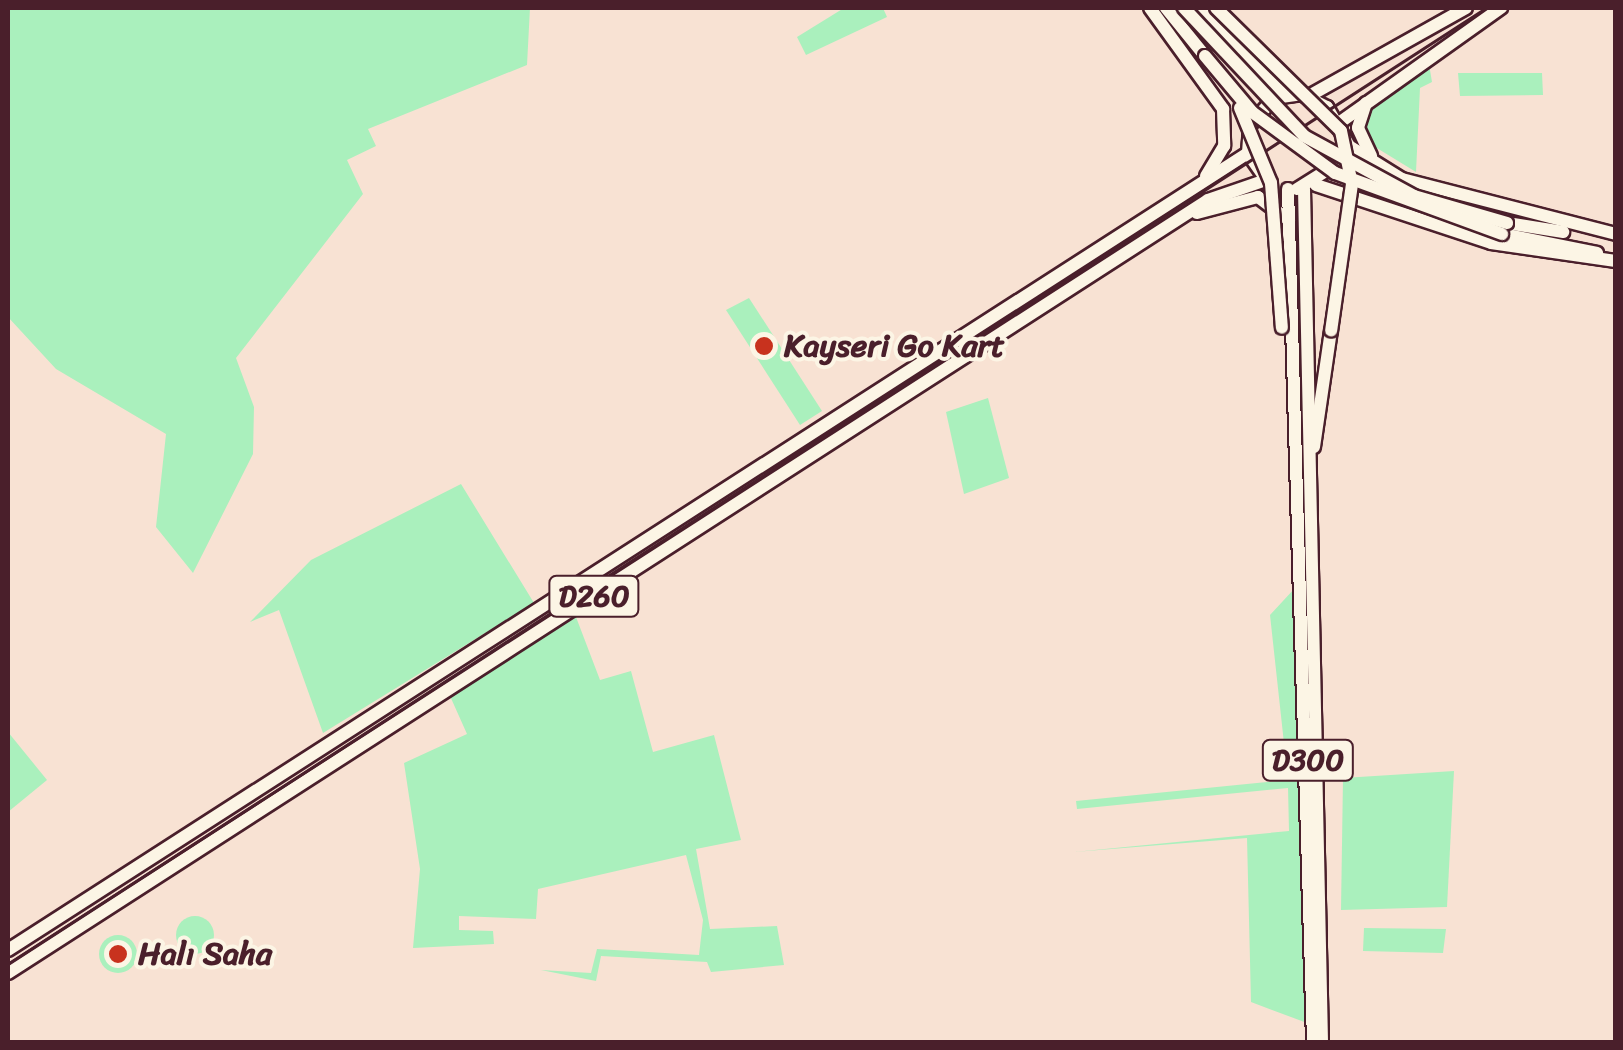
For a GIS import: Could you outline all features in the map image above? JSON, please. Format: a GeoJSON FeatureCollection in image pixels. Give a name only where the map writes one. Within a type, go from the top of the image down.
{"type":"FeatureCollection","features":[{"type":"Feature","properties":{"kind":"highway"},"geometry":{"type":"LineString","coordinates":[[1150,8],[1247,137]]}},
{"type":"Feature","properties":{"kind":"highway","name":"D300"},"geometry":{"type":"LineString","coordinates":[[1166,8],[1205,56],[1264,155],[1282,328],[1296,407]]}},
{"type":"Feature","properties":{"kind":"highway"},"geometry":{"type":"LineString","coordinates":[[1184,8],[1304,136],[1414,196],[1504,228],[1616,236]]}},
{"type":"Feature","properties":{"kind":"highway"},"geometry":{"type":"LineString","coordinates":[[1198,8],[1286,95]]}},
{"type":"Feature","properties":{"kind":"highway","name":"D300"},"geometry":{"type":"LineString","coordinates":[[1216,8],[1342,130],[1352,184],[1310,479]]}},
{"type":"Feature","properties":{"kind":"highway"},"geometry":{"type":"LineString","coordinates":[[1266,180],[1248,153],[1247,137],[1264,105],[1286,95],[1309,96],[1369,70],[1466,8]]}},
{"type":"Feature","properties":{"kind":"highway"},"geometry":{"type":"LineString","coordinates":[[1310,187],[1338,163],[1340,128],[1374,93],[1501,8]]}},
{"type":"Feature","properties":{"kind":"highway"},"geometry":{"type":"LineString","coordinates":[[1205,56],[1252,112],[1336,173],[1504,228],[1616,258]]}},
{"type":"Feature","properties":{"kind":"highway"},"geometry":{"type":"LineString","coordinates":[[1374,93],[1359,118],[1361,144],[1402,178]]}},
{"type":"Feature","properties":{"kind":"highway"},"geometry":{"type":"LineString","coordinates":[[1309,96],[1340,128],[1402,178],[1616,236]]}},
{"type":"Feature","properties":{"kind":"highway"},"geometry":{"type":"LineString","coordinates":[[1174,200],[1222,152],[1218,99]]}},
{"type":"Feature","properties":{"kind":"highway"},"geometry":{"type":"LineString","coordinates":[[1174,200],[1248,153]]}},
{"type":"Feature","properties":{"kind":"highway"},"geometry":{"type":"LineString","coordinates":[[1180,219],[1236,184],[1266,180],[1288,189],[1310,187],[1491,243],[1616,258]]}},
{"type":"Feature","properties":{"kind":"highway","name":"D300"},"geometry":{"type":"LineString","coordinates":[[1310,187],[1310,479],[1322,1042]]}},
{"type":"Feature","properties":{"kind":"highway","name":"D300"},"geometry":{"type":"LineString","coordinates":[[1288,189],[1312,1042]]}},
{"type":"Feature","properties":{"kind":"highway"},"geometry":{"type":"LineString","coordinates":[[1180,219],[1258,196],[1289,220]]}},
{"type":"Feature","properties":{"kind":"highway","name":"D260"},"geometry":{"type":"LineString","coordinates":[[8,950],[1174,200]]}},
{"type":"Feature","properties":{"kind":"highway","name":"D260"},"geometry":{"type":"LineString","coordinates":[[8,973],[1180,219]]}},
{"type":"Feature","properties":{"kind":"green space"},"geometry":{"type":"Polygon","coordinates":[[[8,8],[530,8],[527,65],[368,129],[376,146],[347,160],[363,194],[236,358],[254,407],[253,454],[193,573],[156,527],[166,434],[56,369],[8,317],[8,8]]]}},
{"type":"Feature","properties":{"kind":"green space"},"geometry":{"type":"Polygon","coordinates":[[[844,8],[883,8],[887,17],[806,55],[797,37],[844,8]]]}},
{"type":"Feature","properties":{"kind":"green space"},"geometry":{"type":"Polygon","coordinates":[[[1429,64],[1432,82],[1420,88],[1416,172],[1367,142],[1363,126],[1368,108],[1429,64]]]}},
{"type":"Feature","properties":{"kind":"green space"},"geometry":{"type":"Polygon","coordinates":[[[1458,73],[1542,73],[1543,95],[1460,96],[1458,73]]]}},
{"type":"Feature","properties":{"kind":"green space","name":"Kayseri Go Kart"},"geometry":{"type":"Polygon","coordinates":[[[749,298],[822,411],[800,425],[726,310],[749,298]]]}},
{"type":"Feature","properties":{"kind":"green space"},"geometry":{"type":"Polygon","coordinates":[[[988,398],[1009,478],[964,494],[946,412],[988,398]]]}},
{"type":"Feature","properties":{"kind":"green space"},"geometry":{"type":"Polygon","coordinates":[[[461,484],[534,603],[323,733],[279,610],[250,622],[311,560],[461,484]]]}},
{"type":"Feature","properties":{"kind":"green space"},"geometry":{"type":"Polygon","coordinates":[[[1295,588],[1307,1023],[1251,1002],[1247,838],[1074,852],[1289,831],[1288,788],[1077,809],[1076,801],[1288,780],[1270,615],[1295,588]]]}},
{"type":"Feature","properties":{"kind":"green space"},"geometry":{"type":"Polygon","coordinates":[[[576,617],[600,680],[631,671],[653,752],[714,735],[741,840],[696,849],[710,929],[777,926],[784,965],[711,972],[707,962],[601,956],[596,981],[541,970],[591,973],[597,949],[699,955],[703,920],[686,855],[538,889],[536,919],[459,916],[459,930],[493,931],[494,944],[413,948],[420,869],[404,763],[467,734],[450,696],[576,617]]]}},
{"type":"Feature","properties":{"kind":"green space"},"geometry":{"type":"Polygon","coordinates":[[[8,732],[47,780],[8,812],[8,732]]]}},
{"type":"Feature","properties":{"kind":"green space"},"geometry":{"type":"Polygon","coordinates":[[[1454,771],[1447,907],[1341,910],[1343,778],[1454,771]]]}},
{"type":"Feature","properties":{"kind":"green space"},"geometry":{"type":"Polygon","coordinates":[[[195,916],[208,922],[214,935],[208,948],[195,954],[182,948],[176,935],[182,922],[195,916]]]}},
{"type":"Feature","properties":{"kind":"green space"},"geometry":{"type":"Polygon","coordinates":[[[1364,928],[1446,929],[1443,953],[1363,951],[1364,928]]]}},
{"type":"Feature","properties":{"kind":"green space","name":"Halı Saha"},"geometry":{"type":"Polygon","coordinates":[[[118,935],[131,941],[137,954],[131,967],[118,973],[105,967],[99,954],[105,941],[118,935]]]}},
{"type":"Feature","properties":{"kind":"tram line"},"geometry":{"type":"LineString","coordinates":[[8,964],[1486,8]]}},
{"type":"Feature","properties":{"kind":"place","name":"Kayseri Go Kart"},"geometry":{"type":"Point","coordinates":[764,346]}},
{"type":"Feature","properties":{"kind":"place","name":"Halı Saha"},"geometry":{"type":"Point","coordinates":[118,954]}}]}
